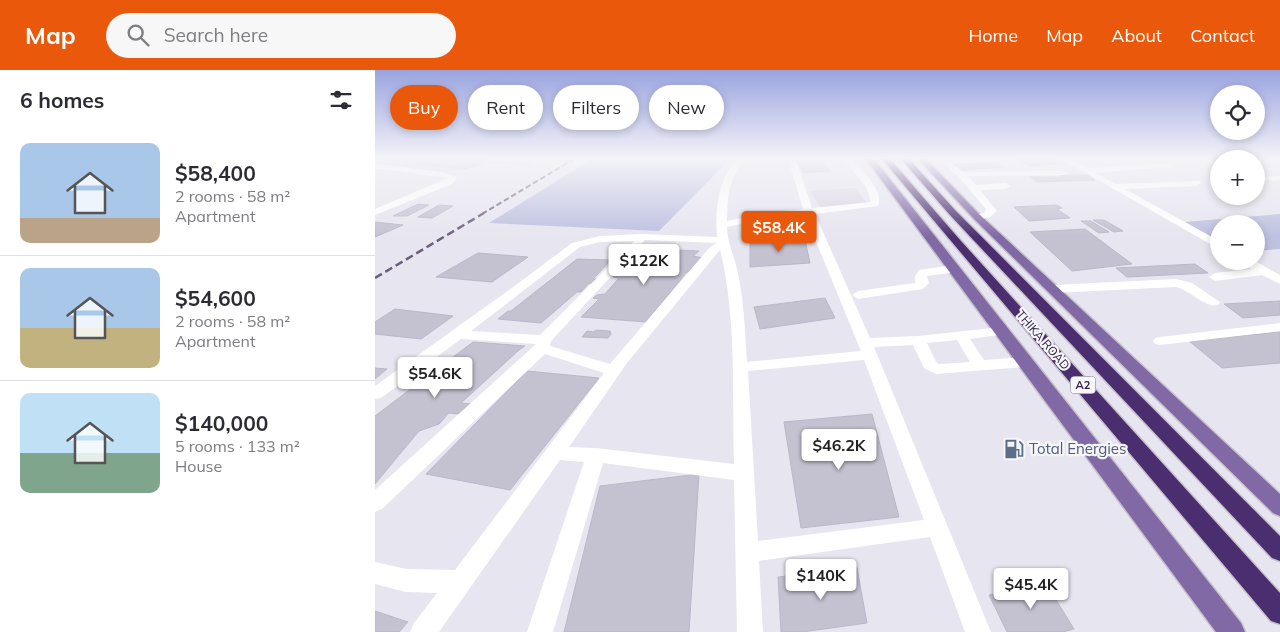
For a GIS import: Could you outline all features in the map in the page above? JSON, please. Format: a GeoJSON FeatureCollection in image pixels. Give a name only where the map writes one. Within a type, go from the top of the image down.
{"type":"FeatureCollection","features":[{"type":"Feature","properties":{"kind":"highway","name":"THIKA ROAD"},"geometry":{"type":"LineString","coordinates":[[908,185],[1280,612]]}},
{"type":"Feature","properties":{"kind":"highway","name":"THIKA ROAD"},"geometry":{"type":"LineString","coordinates":[[928,185],[1280,552]]}},
{"type":"Feature","properties":{"kind":"main road","name":"THIKA ROAD"},"geometry":{"type":"LineString","coordinates":[[889,185],[1002,331],[1228,632]]}},
{"type":"Feature","properties":{"kind":"main road"},"geometry":{"type":"LineString","coordinates":[[947,185],[977,217],[1280,507]]}},
{"type":"Feature","properties":{"kind":"street"},"geometry":{"type":"LineString","coordinates":[[376,211],[441,185]]}},
{"type":"Feature","properties":{"kind":"street"},"geometry":{"type":"LineString","coordinates":[[725,185],[723,199],[725,247],[738,323],[750,632]]}},
{"type":"Feature","properties":{"kind":"street"},"geometry":{"type":"LineString","coordinates":[[800,185],[809,212],[867,349],[978,632]]}},
{"type":"Feature","properties":{"kind":"street"},"geometry":{"type":"LineString","coordinates":[[723,225],[753,218],[875,204],[876,200],[868,185]]}},
{"type":"Feature","properties":{"kind":"street"},"geometry":{"type":"LineString","coordinates":[[971,185],[991,211],[987,215],[977,217]]}},
{"type":"Feature","properties":{"kind":"street"},"geometry":{"type":"LineString","coordinates":[[1111,185],[1210,241]]}},
{"type":"Feature","properties":{"kind":"street"},"geometry":{"type":"LineString","coordinates":[[1114,187],[1151,185]]}},
{"type":"Feature","properties":{"kind":"street"},"geometry":{"type":"LineString","coordinates":[[973,188],[1006,186]]}},
{"type":"Feature","properties":{"kind":"street"},"geometry":{"type":"LineString","coordinates":[[872,190],[892,189]]}},
{"type":"Feature","properties":{"kind":"street"},"geometry":{"type":"LineString","coordinates":[[375,394],[576,245],[600,239],[642,237],[725,247]]}},
{"type":"Feature","properties":{"kind":"street"},"geometry":{"type":"LineString","coordinates":[[375,503],[543,344],[642,237]]}},
{"type":"Feature","properties":{"kind":"street"},"geometry":{"type":"LineString","coordinates":[[423,632],[648,327],[714,250],[725,247]]}},
{"type":"Feature","properties":{"kind":"street"},"geometry":{"type":"LineString","coordinates":[[858,295],[919,286],[923,282],[921,274],[953,269]]}},
{"type":"Feature","properties":{"kind":"street"},"geometry":{"type":"LineString","coordinates":[[1215,277],[1263,271],[1280,280]]}},
{"type":"Feature","properties":{"kind":"street"},"geometry":{"type":"LineString","coordinates":[[1053,290],[1176,283],[1188,286],[1213,302]]}},
{"type":"Feature","properties":{"kind":"street"},"geometry":{"type":"LineString","coordinates":[[1160,341],[1280,328]]}},
{"type":"Feature","properties":{"kind":"street"},"geometry":{"type":"LineString","coordinates":[[740,367],[921,340],[1002,331]]}},
{"type":"Feature","properties":{"kind":"street"},"geometry":{"type":"LineString","coordinates":[[457,334],[543,344],[614,371]]}},
{"type":"Feature","properties":{"kind":"street"},"geometry":{"type":"LineString","coordinates":[[961,335],[981,366]]}},
{"type":"Feature","properties":{"kind":"street"},"geometry":{"type":"LineString","coordinates":[[921,340],[919,341],[931,367],[981,366],[1025,362]]}},
{"type":"Feature","properties":{"kind":"street"},"geometry":{"type":"LineString","coordinates":[[555,453],[596,455],[743,473]]}},
{"type":"Feature","properties":{"kind":"street"},"geometry":{"type":"LineString","coordinates":[[540,632],[596,455]]}},
{"type":"Feature","properties":{"kind":"street"},"geometry":{"type":"LineString","coordinates":[[746,553],[938,527]]}},
{"type":"Feature","properties":{"kind":"street"},"geometry":{"type":"LineString","coordinates":[[375,573],[390,579],[409,583],[459,581]]}},
{"type":"Feature","properties":{"kind":"shaded area"},"geometry":{"type":"Polygon","coordinates":[[[550,185],[704,185],[659,231],[489,223],[550,185]]]}},
{"type":"Feature","properties":{"kind":"shaded area"},"geometry":{"type":"Polygon","coordinates":[[[855,188],[868,204],[821,208],[810,191],[855,188]]]}},
{"type":"Feature","properties":{"kind":"shaded area"},"geometry":{"type":"Polygon","coordinates":[[[1280,214],[1280,249],[1265,250],[1265,215],[1280,214]]]}},
{"type":"Feature","properties":{"kind":"shaded area"},"geometry":{"type":"Polygon","coordinates":[[[1210,220],[1210,236],[1185,222],[1210,220]]]}},
{"type":"Feature","properties":{"kind":"building"},"geometry":{"type":"Polygon","coordinates":[[[418,204],[429,205],[407,216],[393,216],[418,204]]]}},
{"type":"Feature","properties":{"kind":"building"},"geometry":{"type":"Polygon","coordinates":[[[439,205],[453,206],[432,218],[418,217],[439,205]]]}},
{"type":"Feature","properties":{"kind":"building"},"geometry":{"type":"Polygon","coordinates":[[[1057,205],[1062,208],[1057,209],[1070,218],[1029,221],[1014,207],[1057,205]]]}},
{"type":"Feature","properties":{"kind":"building"},"geometry":{"type":"Polygon","coordinates":[[[1093,220],[1104,220],[1123,231],[1114,232],[1093,220]]]}},
{"type":"Feature","properties":{"kind":"building"},"geometry":{"type":"Polygon","coordinates":[[[1081,221],[1091,221],[1109,232],[1099,233],[1081,221]]]}},
{"type":"Feature","properties":{"kind":"building"},"geometry":{"type":"Polygon","coordinates":[[[375,222],[403,225],[375,237],[375,222]]]}},
{"type":"Feature","properties":{"kind":"building"},"geometry":{"type":"Polygon","coordinates":[[[1085,229],[1132,264],[1072,271],[1030,232],[1085,229]]]}},
{"type":"Feature","properties":{"kind":"building"},"geometry":{"type":"Polygon","coordinates":[[[805,240],[810,263],[750,267],[750,243],[805,240]]]}},
{"type":"Feature","properties":{"kind":"building"},"geometry":{"type":"Polygon","coordinates":[[[657,249],[699,251],[693,256],[704,258],[693,272],[687,272],[646,322],[581,317],[599,299],[593,298],[597,295],[605,294],[619,278],[613,277],[620,271],[626,271],[642,253],[654,252],[657,249]]]}},
{"type":"Feature","properties":{"kind":"building"},"geometry":{"type":"Polygon","coordinates":[[[478,253],[528,257],[492,282],[436,277],[478,253]]]}},
{"type":"Feature","properties":{"kind":"building"},"geometry":{"type":"Polygon","coordinates":[[[577,259],[611,260],[593,279],[599,279],[595,284],[589,283],[581,292],[577,292],[541,323],[498,319],[508,311],[511,311],[577,259]]]}},
{"type":"Feature","properties":{"kind":"building"},"geometry":{"type":"Polygon","coordinates":[[[1195,264],[1208,273],[1127,277],[1116,268],[1195,264]]]}},
{"type":"Feature","properties":{"kind":"building"},"geometry":{"type":"Polygon","coordinates":[[[825,298],[835,318],[760,329],[754,307],[825,298]]]}},
{"type":"Feature","properties":{"kind":"building"},"geometry":{"type":"Polygon","coordinates":[[[1280,301],[1280,315],[1243,318],[1224,304],[1280,301]]]}},
{"type":"Feature","properties":{"kind":"building"},"geometry":{"type":"Polygon","coordinates":[[[395,309],[453,316],[421,339],[375,334],[375,322],[395,309]]]}},
{"type":"Feature","properties":{"kind":"building"},"geometry":{"type":"Polygon","coordinates":[[[596,330],[610,331],[611,334],[608,338],[582,337],[587,331],[593,332],[596,330]]]}},
{"type":"Feature","properties":{"kind":"building"},"geometry":{"type":"Polygon","coordinates":[[[1280,332],[1280,363],[1222,368],[1189,341],[1280,332]]]}},
{"type":"Feature","properties":{"kind":"building"},"geometry":{"type":"Polygon","coordinates":[[[473,342],[525,346],[461,403],[471,404],[460,414],[449,413],[439,424],[419,431],[375,484],[375,416],[473,342]]]}},
{"type":"Feature","properties":{"kind":"building"},"geometry":{"type":"Polygon","coordinates":[[[375,368],[387,369],[375,379],[375,368]]]}},
{"type":"Feature","properties":{"kind":"building"},"geometry":{"type":"Polygon","coordinates":[[[527,371],[599,378],[510,490],[426,474],[527,371]]]}},
{"type":"Feature","properties":{"kind":"building"},"geometry":{"type":"Polygon","coordinates":[[[872,414],[899,517],[801,528],[784,422],[872,414]]]}},
{"type":"Feature","properties":{"kind":"building"},"geometry":{"type":"Polygon","coordinates":[[[699,474],[689,632],[564,632],[600,486],[699,474]]]}},
{"type":"Feature","properties":{"kind":"building"},"geometry":{"type":"Polygon","coordinates":[[[857,568],[867,623],[802,632],[781,632],[778,577],[857,568]]]}},
{"type":"Feature","properties":{"kind":"building"},"geometry":{"type":"Polygon","coordinates":[[[1045,582],[1074,629],[1063,632],[1007,632],[989,595],[1045,582]]]}},
{"type":"Feature","properties":{"kind":"building"},"geometry":{"type":"Polygon","coordinates":[[[375,611],[408,622],[399,632],[375,632],[375,611]]]}},
{"type":"Feature","properties":{"kind":"railway"},"geometry":{"type":"LineString","coordinates":[[482,214],[530,185]]}},
{"type":"Feature","properties":{"kind":"railway"},"geometry":{"type":"LineString","coordinates":[[375,278],[484,213]]}},
{"type":"Feature","properties":{"kind":"place","name":"Total Energies"},"geometry":{"type":"Point","coordinates":[1014,449]}}]}
